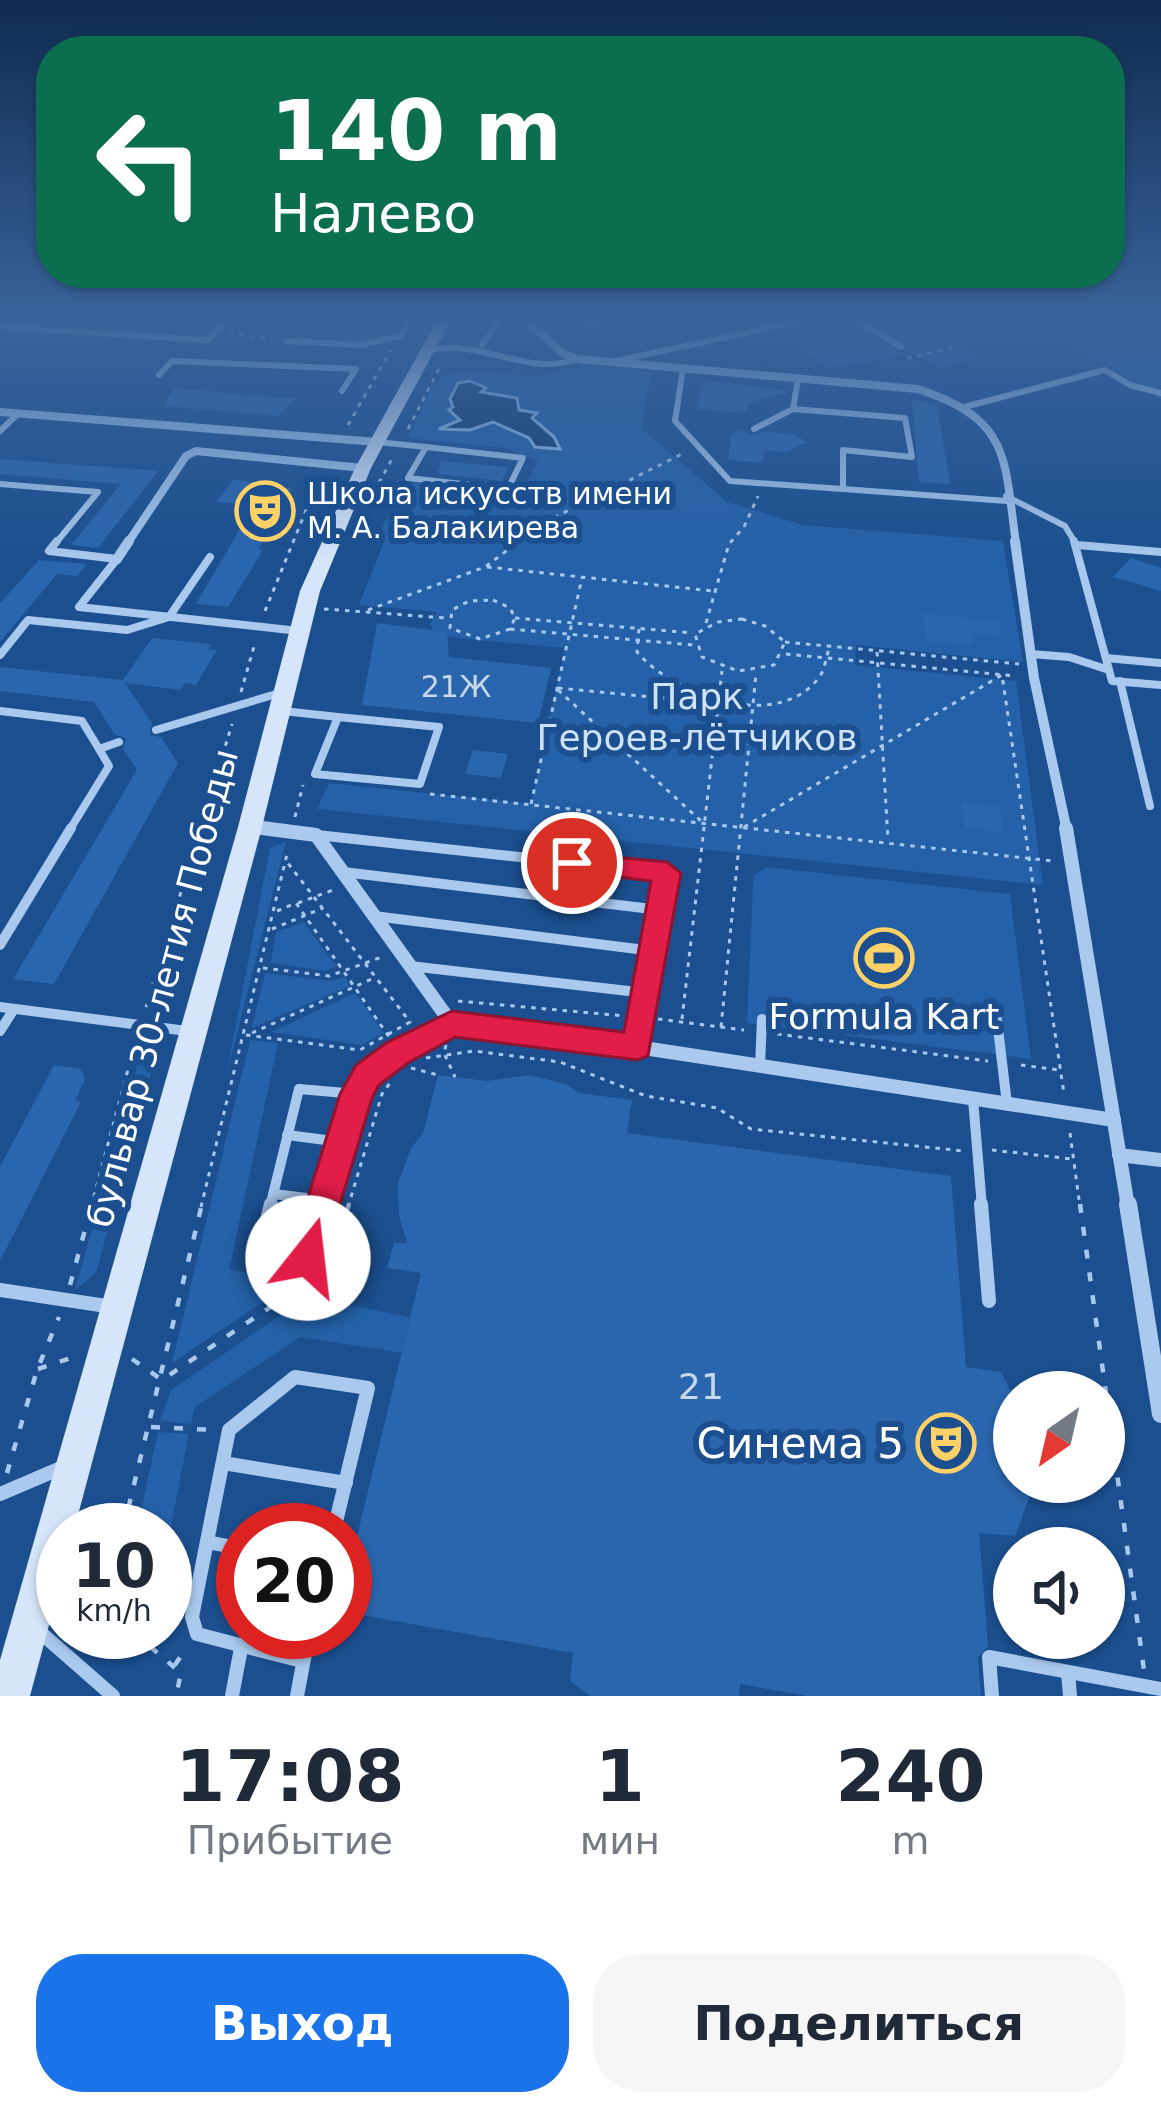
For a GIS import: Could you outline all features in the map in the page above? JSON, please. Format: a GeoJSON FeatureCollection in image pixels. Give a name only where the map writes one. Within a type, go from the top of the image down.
{"type":"FeatureCollection","features":[{"type":"Feature","properties":{"kind":"main road","name":"бульвар 30-летия Победы"},"geometry":{"type":"LineString","coordinates":[[10,1696],[250,827],[299,631],[322,557],[400,401]]}},
{"type":"Feature","properties":{"kind":"street"},"geometry":{"type":"LineString","coordinates":[[949,401],[964,407],[1002,446],[1033,666],[1154,1324],[1161,1414]]}},
{"type":"Feature","properties":{"kind":"street"},"geometry":{"type":"LineString","coordinates":[[0,412],[377,442]]}},
{"type":"Feature","properties":{"kind":"street"},"geometry":{"type":"LineString","coordinates":[[116,559],[186,456],[196,451],[363,468]]}},
{"type":"Feature","properties":{"kind":"street"},"geometry":{"type":"LineString","coordinates":[[250,827],[316,835],[452,1024],[637,1047],[1114,1120]]}},
{"type":"Feature","properties":{"kind":"street"},"geometry":{"type":"LineString","coordinates":[[1120,1155],[1161,1160]]}},
{"type":"Feature","properties":{"kind":"lane"},"geometry":{"type":"LineString","coordinates":[[678,401],[675,421],[730,481],[1006,498],[1065,526],[1077,545],[1112,681],[1161,685]]}},
{"type":"Feature","properties":{"kind":"lane"},"geometry":{"type":"LineString","coordinates":[[793,409],[794,401]]}},
{"type":"Feature","properties":{"kind":"lane"},"geometry":{"type":"LineString","coordinates":[[964,407],[986,401]]}},
{"type":"Feature","properties":{"kind":"lane"},"geometry":{"type":"LineString","coordinates":[[754,429],[793,409],[905,418],[912,457],[843,450],[842,488]]}},
{"type":"Feature","properties":{"kind":"lane"},"geometry":{"type":"LineString","coordinates":[[0,431],[19,413]]}},
{"type":"Feature","properties":{"kind":"lane"},"geometry":{"type":"LineString","coordinates":[[377,442],[400,444],[427,447],[523,458],[508,489],[408,478],[427,447]]}},
{"type":"Feature","properties":{"kind":"lane"},"geometry":{"type":"LineString","coordinates":[[0,484],[98,492],[49,551],[116,559]]}},
{"type":"Feature","properties":{"kind":"lane"},"geometry":{"type":"LineString","coordinates":[[1077,545],[1161,552]]}},
{"type":"Feature","properties":{"kind":"lane"},"geometry":{"type":"LineString","coordinates":[[0,655],[28,620],[127,630],[169,617],[210,557]]}},
{"type":"Feature","properties":{"kind":"lane"},"geometry":{"type":"LineString","coordinates":[[116,559],[80,607],[299,631]]}},
{"type":"Feature","properties":{"kind":"lane"},"geometry":{"type":"LineString","coordinates":[[1033,666],[1069,658],[1109,670]]}},
{"type":"Feature","properties":{"kind":"lane"},"geometry":{"type":"LineString","coordinates":[[1106,658],[1161,663]]}},
{"type":"Feature","properties":{"kind":"lane"},"geometry":{"type":"LineString","coordinates":[[1120,682],[1150,806]]}},
{"type":"Feature","properties":{"kind":"lane"},"geometry":{"type":"LineString","coordinates":[[156,730],[237,706],[280,701],[338,716],[439,727],[420,784],[315,774],[338,716]]}},
{"type":"Feature","properties":{"kind":"lane"},"geometry":{"type":"LineString","coordinates":[[0,711],[82,721],[110,766],[0,945]]}},
{"type":"Feature","properties":{"kind":"lane"},"geometry":{"type":"LineString","coordinates":[[99,749],[119,742]]}},
{"type":"Feature","properties":{"kind":"lane"},"geometry":{"type":"LineString","coordinates":[[316,835],[667,873],[637,1047]]}},
{"type":"Feature","properties":{"kind":"lane"},"geometry":{"type":"LineString","coordinates":[[348,879],[660,910]]}},
{"type":"Feature","properties":{"kind":"lane"},"geometry":{"type":"LineString","coordinates":[[374,916],[653,951]]}},
{"type":"Feature","properties":{"kind":"lane"},"geometry":{"type":"LineString","coordinates":[[410,966],[646,993]]}},
{"type":"Feature","properties":{"kind":"lane"},"geometry":{"type":"LineString","coordinates":[[0,1031],[7,1008],[193,1032]]}},
{"type":"Feature","properties":{"kind":"lane"},"geometry":{"type":"LineString","coordinates":[[760,1066],[762,1018]]}},
{"type":"Feature","properties":{"kind":"lane"},"geometry":{"type":"LineString","coordinates":[[997,1020],[1007,1104]]}},
{"type":"Feature","properties":{"kind":"lane"},"geometry":{"type":"LineString","coordinates":[[357,1094],[299,1089],[260,1251],[308,1258],[340,1142],[368,1075],[397,1053],[452,1024]]}},
{"type":"Feature","properties":{"kind":"lane"},"geometry":{"type":"LineString","coordinates":[[973,1099],[989,1300]]}},
{"type":"Feature","properties":{"kind":"lane"},"geometry":{"type":"LineString","coordinates":[[287,1135],[340,1142]]}},
{"type":"Feature","properties":{"kind":"lane"},"geometry":{"type":"LineString","coordinates":[[273,1194],[324,1200]]}},
{"type":"Feature","properties":{"kind":"lane"},"geometry":{"type":"LineString","coordinates":[[0,1290],[114,1307]]}},
{"type":"Feature","properties":{"kind":"lane"},"geometry":{"type":"LineString","coordinates":[[216,1640],[196,1634],[192,1617],[229,1430],[295,1377],[368,1388],[341,1503]]}},
{"type":"Feature","properties":{"kind":"lane"},"geometry":{"type":"LineString","coordinates":[[223,1462],[346,1483]]}},
{"type":"Feature","properties":{"kind":"lane"},"geometry":{"type":"LineString","coordinates":[[1,1494],[73,1464]]}},
{"type":"Feature","properties":{"kind":"lane"},"geometry":{"type":"LineString","coordinates":[[207,1542],[216,1544]]}},
{"type":"Feature","properties":{"kind":"lane"},"geometry":{"type":"LineString","coordinates":[[30,1623],[113,1696]]}},
{"type":"Feature","properties":{"kind":"lane"},"geometry":{"type":"LineString","coordinates":[[992,1696],[989,1657],[1154,1688]]}},
{"type":"Feature","properties":{"kind":"lane"},"geometry":{"type":"LineString","coordinates":[[232,1696],[239,1659]]}},
{"type":"Feature","properties":{"kind":"lane"},"geometry":{"type":"LineString","coordinates":[[293,1659],[302,1661],[297,1696]]}},
{"type":"Feature","properties":{"kind":"lane"},"geometry":{"type":"LineString","coordinates":[[1068,1672],[1070,1696]]}},
{"type":"Feature","properties":{"kind":"path"},"geometry":{"type":"LineString","coordinates":[[341,438],[362,401]]}},
{"type":"Feature","properties":{"kind":"path"},"geometry":{"type":"LineString","coordinates":[[369,500],[423,401]]}},
{"type":"Feature","properties":{"kind":"path"},"geometry":{"type":"LineString","coordinates":[[368,610],[485,567],[545,522],[696,447]]}},
{"type":"Feature","properties":{"kind":"path"},"geometry":{"type":"LineString","coordinates":[[1,1494],[37,1370],[66,1300],[140,1025],[259,626],[325,464]]}},
{"type":"Feature","properties":{"kind":"path"},"geometry":{"type":"LineString","coordinates":[[706,625],[729,544],[753,511],[762,483]]}},
{"type":"Feature","properties":{"kind":"path"},"geometry":{"type":"LineString","coordinates":[[485,567],[712,591]]}},
{"type":"Feature","properties":{"kind":"path"},"geometry":{"type":"LineString","coordinates":[[531,804],[583,578]]}},
{"type":"Feature","properties":{"kind":"path"},"geometry":{"type":"LineString","coordinates":[[325,609],[447,618],[469,601],[493,600],[510,608],[515,618]]}},
{"type":"Feature","properties":{"kind":"path"},"geometry":{"type":"LineString","coordinates":[[515,618],[695,634],[706,625],[739,617],[760,622],[785,642],[1033,666]]}},
{"type":"Feature","properties":{"kind":"path"},"geometry":{"type":"LineString","coordinates":[[447,618],[449,628],[460,636],[481,640],[510,629],[695,646]]}},
{"type":"Feature","properties":{"kind":"path"},"geometry":{"type":"LineString","coordinates":[[510,629],[515,618]]}},
{"type":"Feature","properties":{"kind":"path"},"geometry":{"type":"LineString","coordinates":[[639,629],[637,652],[656,678],[678,692],[716,703]]}},
{"type":"Feature","properties":{"kind":"path"},"geometry":{"type":"LineString","coordinates":[[695,634],[702,657],[722,669],[756,672],[771,666],[784,653],[785,642]]}},
{"type":"Feature","properties":{"kind":"path"},"geometry":{"type":"LineString","coordinates":[[556,688],[716,703],[785,699],[816,681],[829,658],[829,646]]}},
{"type":"Feature","properties":{"kind":"path"},"geometry":{"type":"LineString","coordinates":[[877,650],[888,843]]}},
{"type":"Feature","properties":{"kind":"path"},"geometry":{"type":"LineString","coordinates":[[784,653],[1002,675]]}},
{"type":"Feature","properties":{"kind":"path"},"geometry":{"type":"LineString","coordinates":[[1000,662],[1103,1371]]}},
{"type":"Feature","properties":{"kind":"path"},"geometry":{"type":"LineString","coordinates":[[744,827],[1002,675],[1033,666]]}},
{"type":"Feature","properties":{"kind":"path"},"geometry":{"type":"LineString","coordinates":[[682,1022],[701,821],[722,669]]}},
{"type":"Feature","properties":{"kind":"path"},"geometry":{"type":"LineString","coordinates":[[721,1027],[756,672]]}},
{"type":"Feature","properties":{"kind":"path"},"geometry":{"type":"LineString","coordinates":[[556,688],[701,821]]}},
{"type":"Feature","properties":{"kind":"path"},"geometry":{"type":"LineString","coordinates":[[130,1503],[304,780],[316,781]]}},
{"type":"Feature","properties":{"kind":"path"},"geometry":{"type":"LineString","coordinates":[[419,792],[1072,862]]}},
{"type":"Feature","properties":{"kind":"path"},"geometry":{"type":"LineString","coordinates":[[246,1035],[360,1050],[410,1022],[286,860]]}},
{"type":"Feature","properties":{"kind":"path"},"geometry":{"type":"LineString","coordinates":[[274,912],[348,879]]}},
{"type":"Feature","properties":{"kind":"path"},"geometry":{"type":"LineString","coordinates":[[296,903],[389,1034],[406,1066],[438,1075]]}},
{"type":"Feature","properties":{"kind":"path"},"geometry":{"type":"LineString","coordinates":[[270,930],[323,908]]}},
{"type":"Feature","properties":{"kind":"path"},"geometry":{"type":"LineString","coordinates":[[262,968],[329,976],[399,950]]}},
{"type":"Feature","properties":{"kind":"path"},"geometry":{"type":"LineString","coordinates":[[246,1035],[376,977]]}},
{"type":"Feature","properties":{"kind":"path"},"geometry":{"type":"LineString","coordinates":[[452,1024],[444,1053],[455,1077]]}},
{"type":"Feature","properties":{"kind":"path"},"geometry":{"type":"LineString","coordinates":[[162,1379],[330,1268],[382,1094],[406,1066],[444,1053],[474,1051],[560,1062],[646,1096],[717,1108],[752,1129],[939,1152],[977,1150],[1073,1159]]}},
{"type":"Feature","properties":{"kind":"path"},"geometry":{"type":"LineString","coordinates":[[37,1370],[74,1357]]}},
{"type":"Feature","properties":{"kind":"path"},"geometry":{"type":"LineString","coordinates":[[132,1359],[162,1379]]}},
{"type":"Feature","properties":{"kind":"path"},"geometry":{"type":"LineString","coordinates":[[150,1427],[229,1430]]}},
{"type":"Feature","properties":{"kind":"path"},"geometry":{"type":"LineString","coordinates":[[1123,1503],[1154,1688]]}},
{"type":"Feature","properties":{"kind":"path"},"geometry":{"type":"LineString","coordinates":[[166,1659],[181,1673],[176,1696]]}},
{"type":"Feature","properties":{"kind":"path"},"geometry":{"type":"LineString","coordinates":[[174,1666],[179,1659]]}},
{"type":"Feature","properties":{"kind":"green space","name":"Парк Героев-лётчиков"},"geometry":{"type":"Polygon","coordinates":[[[425,401],[646,401],[641,428],[727,502],[803,525],[1003,541],[1023,662],[856,645],[855,665],[1016,681],[1043,885],[317,809],[329,783],[531,804],[565,648],[436,636],[430,624],[437,612],[359,605],[385,539],[378,536],[403,485],[419,482],[511,493],[509,497],[519,499],[537,461],[506,448],[408,438],[425,401]]]}},
{"type":"Feature","properties":{"kind":"green space"},"geometry":{"type":"Polygon","coordinates":[[[286,842],[225,1081],[270,848],[286,842]]]}},
{"type":"Feature","properties":{"kind":"green space","name":"Formula Kart"},"geometry":{"type":"Polygon","coordinates":[[[767,867],[1010,894],[1031,1059],[747,1023],[754,875],[767,867]]]}},
{"type":"Feature","properties":{"kind":"green space"},"geometry":{"type":"Polygon","coordinates":[[[304,922],[336,966],[325,971],[271,963],[276,932],[304,922]]]}},
{"type":"Feature","properties":{"kind":"green space"},"geometry":{"type":"Polygon","coordinates":[[[265,973],[331,981],[345,977],[350,986],[252,1028],[265,973]]]}},
{"type":"Feature","properties":{"kind":"green space"},"geometry":{"type":"Polygon","coordinates":[[[355,993],[384,1033],[361,1045],[271,1032],[355,993]]]}},
{"type":"Feature","properties":{"kind":"green space"},"geometry":{"type":"Polygon","coordinates":[[[145,1038],[156,1055],[96,1273],[75,1290],[145,1038]]]}},
{"type":"Feature","properties":{"kind":"green space"},"geometry":{"type":"Polygon","coordinates":[[[250,1040],[278,1043],[229,1270],[297,1279],[172,1363],[250,1040]]]}},
{"type":"Feature","properties":{"kind":"green space"},"geometry":{"type":"Polygon","coordinates":[[[307,1297],[410,1317],[402,1353],[300,1337],[195,1407],[191,1424],[160,1421],[171,1390],[307,1297]]]}},
{"type":"Feature","properties":{"kind":"green space"},"geometry":{"type":"Polygon","coordinates":[[[158,1432],[189,1434],[175,1503],[143,1503],[158,1432]]]}},
{"type":"Feature","properties":{"kind":"shaded area"},"geometry":{"type":"Polygon","coordinates":[[[451,401],[518,401],[519,410],[537,413],[532,418],[560,449],[535,447],[529,438],[493,422],[470,430],[439,429],[460,420],[449,410],[451,401]]]}},
{"type":"Feature","properties":{"kind":"building"},"geometry":{"type":"Polygon","coordinates":[[[167,401],[293,401],[279,416],[164,406],[167,401]]]}},
{"type":"Feature","properties":{"kind":"building"},"geometry":{"type":"Polygon","coordinates":[[[698,401],[755,401],[748,403],[746,413],[697,409],[698,401]]]}},
{"type":"Feature","properties":{"kind":"building"},"geometry":{"type":"Polygon","coordinates":[[[912,401],[937,405],[950,484],[919,482],[912,401]]]}},
{"type":"Feature","properties":{"kind":"building"},"geometry":{"type":"Polygon","coordinates":[[[739,429],[752,436],[766,431],[808,442],[786,452],[765,450],[763,463],[728,460],[731,435],[739,429]]]}},
{"type":"Feature","properties":{"kind":"building"},"geometry":{"type":"Polygon","coordinates":[[[0,459],[158,471],[98,548],[71,545],[121,484],[0,474],[0,459]]]}},
{"type":"Feature","properties":{"kind":"building"},"geometry":{"type":"Polygon","coordinates":[[[441,461],[508,467],[502,481],[438,474],[441,461]]]}},
{"type":"Feature","properties":{"kind":"building"},"geometry":{"type":"Polygon","coordinates":[[[233,479],[292,488],[259,549],[263,550],[228,607],[196,604],[254,505],[217,502],[233,479]]]}},
{"type":"Feature","properties":{"kind":"building"},"geometry":{"type":"Polygon","coordinates":[[[1131,558],[1161,568],[1161,591],[1113,577],[1131,558]]]}},
{"type":"Feature","properties":{"kind":"building"},"geometry":{"type":"Polygon","coordinates":[[[39,560],[87,564],[77,576],[57,574],[0,642],[0,603],[39,560]]]}},
{"type":"Feature","properties":{"kind":"building"},"geometry":{"type":"Polygon","coordinates":[[[923,613],[1000,621],[1002,636],[973,634],[974,645],[927,641],[923,613]]]}},
{"type":"Feature","properties":{"kind":"building"},"geometry":{"type":"Polygon","coordinates":[[[377,623],[447,632],[449,657],[551,668],[538,723],[362,705],[377,623]]]}},
{"type":"Feature","properties":{"kind":"building"},"geometry":{"type":"Polygon","coordinates":[[[152,638],[211,644],[208,649],[217,650],[196,685],[185,683],[181,690],[125,683],[152,723],[150,735],[161,737],[178,763],[54,984],[13,979],[137,770],[123,749],[126,738],[115,735],[94,702],[0,691],[0,667],[123,680],[152,638]]]}},
{"type":"Feature","properties":{"kind":"building"},"geometry":{"type":"Polygon","coordinates":[[[473,750],[508,754],[501,778],[465,774],[473,750]]]}},
{"type":"Feature","properties":{"kind":"building"},"geometry":{"type":"Polygon","coordinates":[[[962,802],[1000,806],[1004,833],[965,828],[962,802]]]}},
{"type":"Feature","properties":{"kind":"building"},"geometry":{"type":"Polygon","coordinates":[[[54,1065],[81,1069],[85,1080],[75,1101],[81,1102],[0,1261],[0,1167],[54,1065]]]}},
{"type":"Feature","properties":{"kind":"building"},"geometry":{"type":"Polygon","coordinates":[[[438,1075],[487,1081],[529,1075],[566,1084],[579,1093],[632,1100],[627,1133],[951,1176],[966,1367],[994,1371],[993,1503],[1027,1503],[1018,1527],[993,1527],[993,1534],[979,1533],[988,1646],[978,1657],[981,1696],[808,1696],[740,1684],[739,1696],[590,1696],[570,1681],[573,1653],[372,1617],[372,1503],[365,1503],[421,1273],[387,1268],[394,1243],[407,1243],[399,1215],[398,1183],[411,1148],[423,1133],[438,1075]]]}},
{"type":"Feature","properties":{"kind":"place","name":"Школа искусств имени М. А. Балакирева"},"geometry":{"type":"Point","coordinates":[265,511]}},
{"type":"Feature","properties":{"kind":"place","name":"Formula Kart"},"geometry":{"type":"Point","coordinates":[884,958]}},
{"type":"Feature","properties":{"kind":"place","name":"Синема 5"},"geometry":{"type":"Point","coordinates":[946,1443]}},
{"type":"Feature","properties":{"kind":"route"},"geometry":{"type":"LineString","coordinates":[[308,1258],[357,1094],[368,1075],[397,1053],[452,1024],[637,1047],[667,873],[572,863]]}}]}
